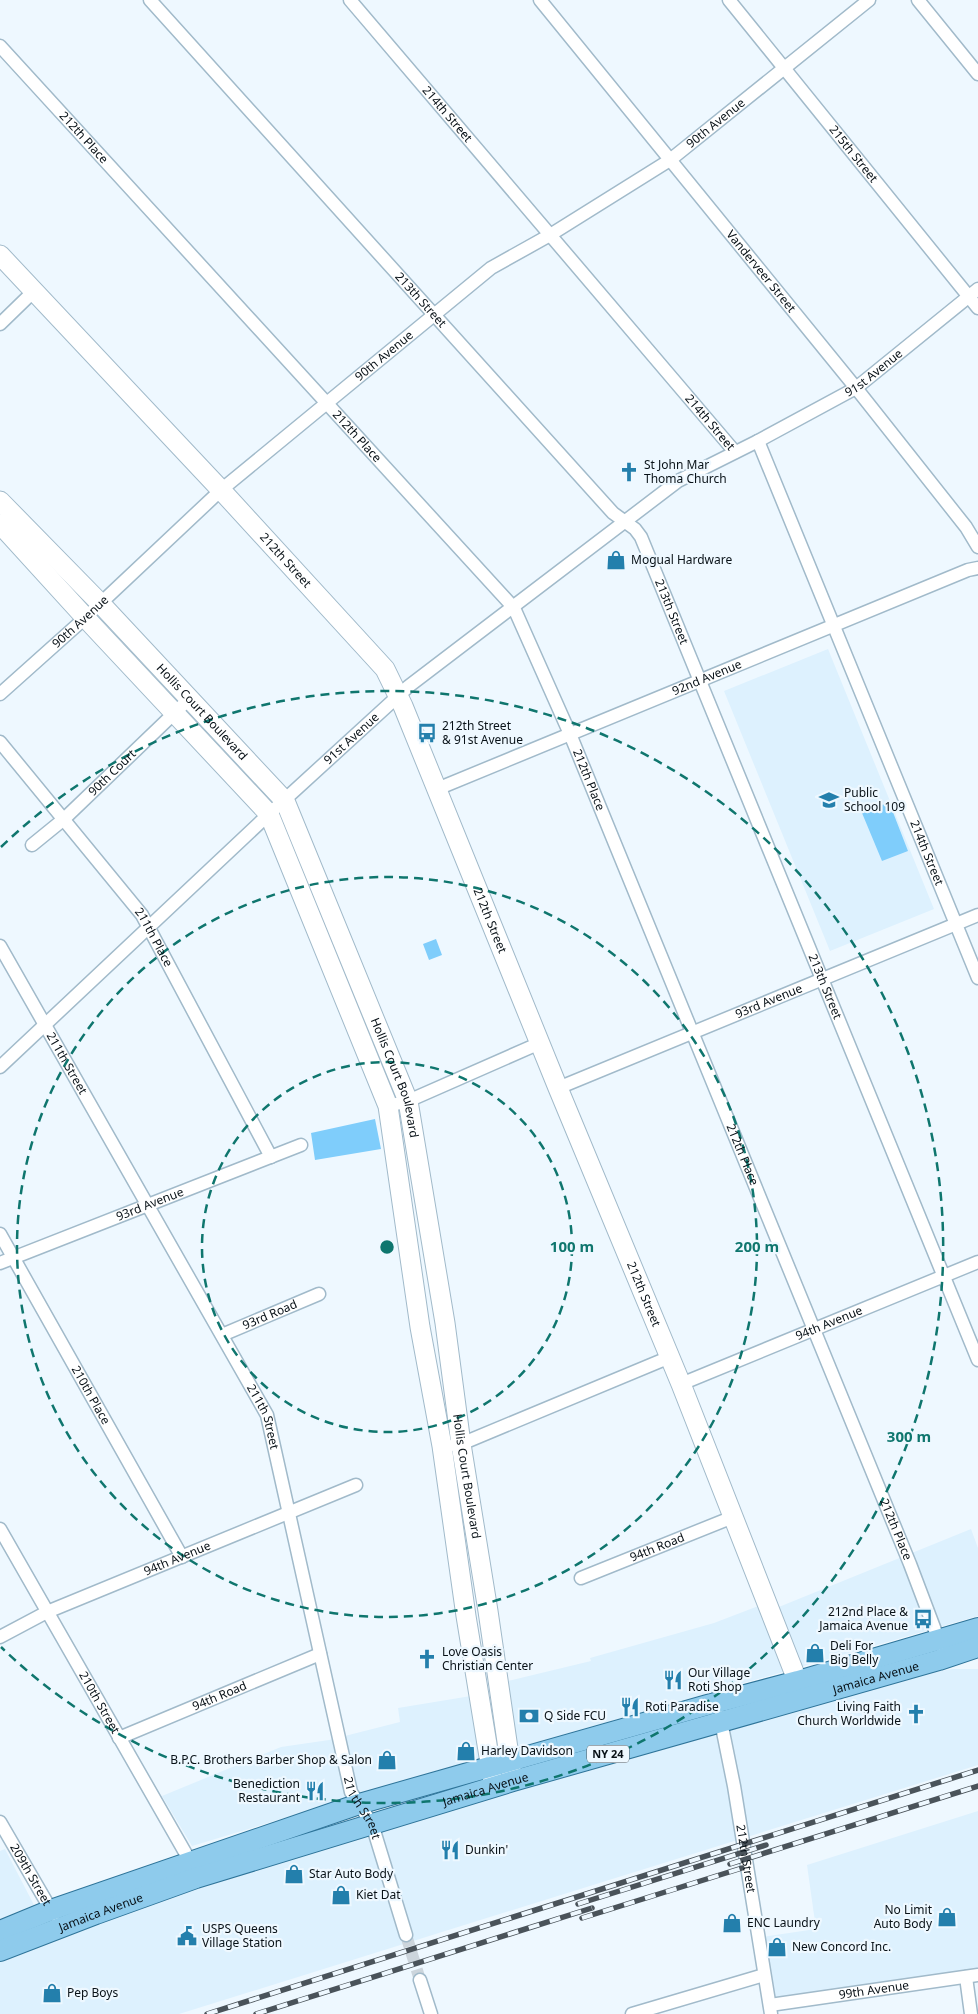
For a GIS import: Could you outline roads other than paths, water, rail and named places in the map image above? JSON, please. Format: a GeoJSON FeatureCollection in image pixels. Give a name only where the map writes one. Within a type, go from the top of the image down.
{"type":"FeatureCollection","features":[{"type":"Feature","properties":{"kind":"main road","name":"212th Street"},"geometry":{"type":"LineString","coordinates":[[0,255],[385,668],[437,789],[558,1088],[670,1357],[801,1689]]}},
{"type":"Feature","properties":{"kind":"main road","name":"Hollis Court Boulevard"},"geometry":{"type":"LineString","coordinates":[[0,500],[26,540],[85,618],[269,814],[388,1106],[420,1327],[442,1446],[466,1616],[504,1784]]}},
{"type":"Feature","properties":{"kind":"main road","name":"Hollis Court Boulevard"},"geometry":{"type":"LineString","coordinates":[[0,524],[26,540],[100,603],[285,801],[408,1101],[445,1323],[461,1444],[488,1611],[500,1764]]}},
{"type":"Feature","properties":{"kind":"main road"},"geometry":{"type":"LineString","coordinates":[[306,904],[324,897]]}},
{"type":"Feature","properties":{"kind":"main road"},"geometry":{"type":"LineString","coordinates":[[347,1007],[366,998]]}},
{"type":"Feature","properties":{"kind":"main road"},"geometry":{"type":"LineString","coordinates":[[404,1214],[426,1208]]}},
{"type":"Feature","properties":{"kind":"main road"},"geometry":{"type":"LineString","coordinates":[[420,1327],[445,1323]]}},
{"type":"Feature","properties":{"kind":"main road"},"geometry":{"type":"LineString","coordinates":[[453,1529],[474,1525]]}},
{"type":"Feature","properties":{"kind":"main road"},"geometry":{"type":"LineString","coordinates":[[466,1616],[488,1611]]}},
{"type":"Feature","properties":{"kind":"main road","name":"Jamaica Avenue"},"geometry":{"type":"LineString","coordinates":[[942,1649],[978,1628]]}},
{"type":"Feature","properties":{"kind":"main road","name":"Jamaica Avenue"},"geometry":{"type":"LineString","coordinates":[[193,1870],[372,1824],[722,1722],[801,1689],[942,1649],[978,1647]]}},
{"type":"Feature","properties":{"kind":"main road","name":"Jamaica Avenue"},"geometry":{"type":"LineString","coordinates":[[0,1931],[56,1919],[193,1870],[359,1804],[717,1702],[801,1689]]}},
{"type":"Feature","properties":{"kind":"main road","name":"Jamaica Avenue"},"geometry":{"type":"LineString","coordinates":[[0,1951],[56,1919]]}},
{"type":"Feature","properties":{"kind":"street","name":"213th Street"},"geometry":{"type":"LineString","coordinates":[[150,0],[613,513],[635,529],[641,537],[978,1360]]}},
{"type":"Feature","properties":{"kind":"street","name":"214th Street"},"geometry":{"type":"LineString","coordinates":[[350,0],[735,452],[758,441],[978,978]]}},
{"type":"Feature","properties":{"kind":"street","name":"Vanderveer Street"},"geometry":{"type":"LineString","coordinates":[[540,0],[856,388],[966,527],[978,546]]}},
{"type":"Feature","properties":{"kind":"street","name":"215th Street"},"geometry":{"type":"LineString","coordinates":[[729,0],[973,293],[978,308]]}},
{"type":"Feature","properties":{"kind":"street","name":"90th Avenue"},"geometry":{"type":"LineString","coordinates":[[0,694],[85,618],[221,490],[490,268],[550,234],[670,160],[869,0]]}},
{"type":"Feature","properties":{"kind":"street"},"geometry":{"type":"LineString","coordinates":[[918,0],[978,74]]}},
{"type":"Feature","properties":{"kind":"street","name":"212th Place"},"geometry":{"type":"LineString","coordinates":[[0,46],[514,608],[570,734],[910,1564],[942,1649]]}},
{"type":"Feature","properties":{"kind":"street"},"geometry":{"type":"LineString","coordinates":[[0,324],[34,291]]}},
{"type":"Feature","properties":{"kind":"street","name":"91st Avenue"},"geometry":{"type":"LineString","coordinates":[[758,441],[856,388],[973,293]]}},
{"type":"Feature","properties":{"kind":"street","name":"91st Avenue"},"geometry":{"type":"LineString","coordinates":[[0,1067],[269,814],[398,696],[678,481],[735,452]]}},
{"type":"Feature","properties":{"kind":"street","name":"92nd Avenue"},"geometry":{"type":"LineString","coordinates":[[437,789],[968,570],[978,568]]}},
{"type":"Feature","properties":{"kind":"street","name":"90th Court"},"geometry":{"type":"LineString","coordinates":[[32,845],[64,819],[189,699]]}},
{"type":"Feature","properties":{"kind":"street","name":"211th Place"},"geometry":{"type":"LineString","coordinates":[[0,742],[142,915],[271,1157]]}},
{"type":"Feature","properties":{"kind":"street","name":"93rd Avenue"},"geometry":{"type":"LineString","coordinates":[[558,1088],[978,915]]}},
{"type":"Feature","properties":{"kind":"street","name":"211th Street"},"geometry":{"type":"LineString","coordinates":[[0,946],[267,1415],[351,1792],[372,1824],[406,1935]]}},
{"type":"Feature","properties":{"kind":"street"},"geometry":{"type":"LineString","coordinates":[[388,1106],[408,1101],[540,1043]]}},
{"type":"Feature","properties":{"kind":"street","name":"93rd Avenue"},"geometry":{"type":"LineString","coordinates":[[0,1263],[301,1145]]}},
{"type":"Feature","properties":{"kind":"street","name":"210th Place"},"geometry":{"type":"LineString","coordinates":[[0,1234],[182,1556]]}},
{"type":"Feature","properties":{"kind":"street","name":"94th Avenue"},"geometry":{"type":"LineString","coordinates":[[680,1384],[978,1262]]}},
{"type":"Feature","properties":{"kind":"street","name":"93rd Road"},"geometry":{"type":"LineString","coordinates":[[222,1335],[319,1294]]}},
{"type":"Feature","properties":{"kind":"street"},"geometry":{"type":"LineString","coordinates":[[442,1446],[461,1444],[670,1357]]}},
{"type":"Feature","properties":{"kind":"street","name":"94th Avenue"},"geometry":{"type":"LineString","coordinates":[[0,1637],[47,1612],[356,1485]]}},
{"type":"Feature","properties":{"kind":"street","name":"94th Road"},"geometry":{"type":"LineString","coordinates":[[581,1578],[734,1517]]}},
{"type":"Feature","properties":{"kind":"street","name":"210th Street"},"geometry":{"type":"LineString","coordinates":[[0,1529],[193,1870]]}},
{"type":"Feature","properties":{"kind":"street","name":"94th Road"},"geometry":{"type":"LineString","coordinates":[[119,1738],[320,1654]]}},
{"type":"Feature","properties":{"kind":"street","name":"212th Street"},"geometry":{"type":"LineString","coordinates":[[717,1702],[734,1786],[771,2010]]}},
{"type":"Feature","properties":{"kind":"street","name":"209th Street"},"geometry":{"type":"LineString","coordinates":[[0,1822],[56,1919]]}},
{"type":"Feature","properties":{"kind":"street"},"geometry":{"type":"LineString","coordinates":[[632,2014],[764,1975]]}},
{"type":"Feature","properties":{"kind":"street"},"geometry":{"type":"LineString","coordinates":[[971,2014],[972,1976]]}},
{"type":"Feature","properties":{"kind":"street","name":"99th Avenue"},"geometry":{"type":"LineString","coordinates":[[771,2010],[972,1976]]}},
{"type":"Feature","properties":{"kind":"street"},"geometry":{"type":"LineString","coordinates":[[420,1980],[431,2014]]}},
{"type":"Feature","properties":{"kind":"tunnel"},"geometry":{"type":"LineString","coordinates":[[406,1935],[420,1980]]}},
{"type":"Feature","properties":{"kind":"railway"},"geometry":{"type":"LineString","coordinates":[[207,2014],[978,1770]]}},
{"type":"Feature","properties":{"kind":"railway"},"geometry":{"type":"LineString","coordinates":[[730,1864],[978,1786]]}},
{"type":"Feature","properties":{"kind":"railway"},"geometry":{"type":"LineString","coordinates":[[578,1904],[766,1845]]}},
{"type":"Feature","properties":{"kind":"railway"},"geometry":{"type":"LineString","coordinates":[[582,1918],[742,1868]]}},
{"type":"Feature","properties":{"kind":"railway"},"geometry":{"type":"LineString","coordinates":[[256,2014],[592,1908]]}},
{"type":"Feature","properties":{"kind":"place","name":"St John Mar Thoma Church"},"geometry":{"type":"Point","coordinates":[629,472]}},
{"type":"Feature","properties":{"kind":"place","name":"Mogual Hardware"},"geometry":{"type":"Point","coordinates":[616,560]}},
{"type":"Feature","properties":{"kind":"place","name":"212th Street & 91st Avenue"},"geometry":{"type":"Point","coordinates":[427,733]}},
{"type":"Feature","properties":{"kind":"place","name":"Public School 109"},"geometry":{"type":"Point","coordinates":[829,800]}},
{"type":"Feature","properties":{"kind":"place","name":"212nd Place & Jamaica Avenue"},"geometry":{"type":"Point","coordinates":[923,1619]}},
{"type":"Feature","properties":{"kind":"place","name":"Deli For Big Belly"},"geometry":{"type":"Point","coordinates":[815,1653]}},
{"type":"Feature","properties":{"kind":"place","name":"Love Oasis Christian Center"},"geometry":{"type":"Point","coordinates":[427,1659]}},
{"type":"Feature","properties":{"kind":"place","name":"Our Village Roti Shop"},"geometry":{"type":"Point","coordinates":[673,1680]}},
{"type":"Feature","properties":{"kind":"place","name":"Roti Paradise"},"geometry":{"type":"Point","coordinates":[630,1707]}},
{"type":"Feature","properties":{"kind":"place","name":"Living Faith Church Worldwide"},"geometry":{"type":"Point","coordinates":[916,1714]}},
{"type":"Feature","properties":{"kind":"place","name":"Q Side FCU"},"geometry":{"type":"Point","coordinates":[529,1716]}},
{"type":"Feature","properties":{"kind":"place","name":"Harley Davidson"},"geometry":{"type":"Point","coordinates":[466,1751]}},
{"type":"Feature","properties":{"kind":"place","name":"B.P.C. Brothers Barber Shop & Salon"},"geometry":{"type":"Point","coordinates":[387,1760]}},
{"type":"Feature","properties":{"kind":"place","name":"Benediction Restaurant"},"geometry":{"type":"Point","coordinates":[315,1791]}},
{"type":"Feature","properties":{"kind":"place","name":"Dunkin'"},"geometry":{"type":"Point","coordinates":[450,1850]}},
{"type":"Feature","properties":{"kind":"place","name":"Star Auto Body"},"geometry":{"type":"Point","coordinates":[294,1874]}},
{"type":"Feature","properties":{"kind":"place","name":"Kiet Dat"},"geometry":{"type":"Point","coordinates":[341,1895]}},
{"type":"Feature","properties":{"kind":"place","name":"No Limit Auto Body"},"geometry":{"type":"Point","coordinates":[947,1917]}},
{"type":"Feature","properties":{"kind":"place","name":"ENC Laundry"},"geometry":{"type":"Point","coordinates":[732,1923]}},
{"type":"Feature","properties":{"kind":"place","name":"USPS Queens Village Station"},"geometry":{"type":"Point","coordinates":[187,1936]}},
{"type":"Feature","properties":{"kind":"place","name":"New Concord Inc."},"geometry":{"type":"Point","coordinates":[777,1947]}},
{"type":"Feature","properties":{"kind":"place","name":"Pep Boys"},"geometry":{"type":"Point","coordinates":[52,1993]}}]}
